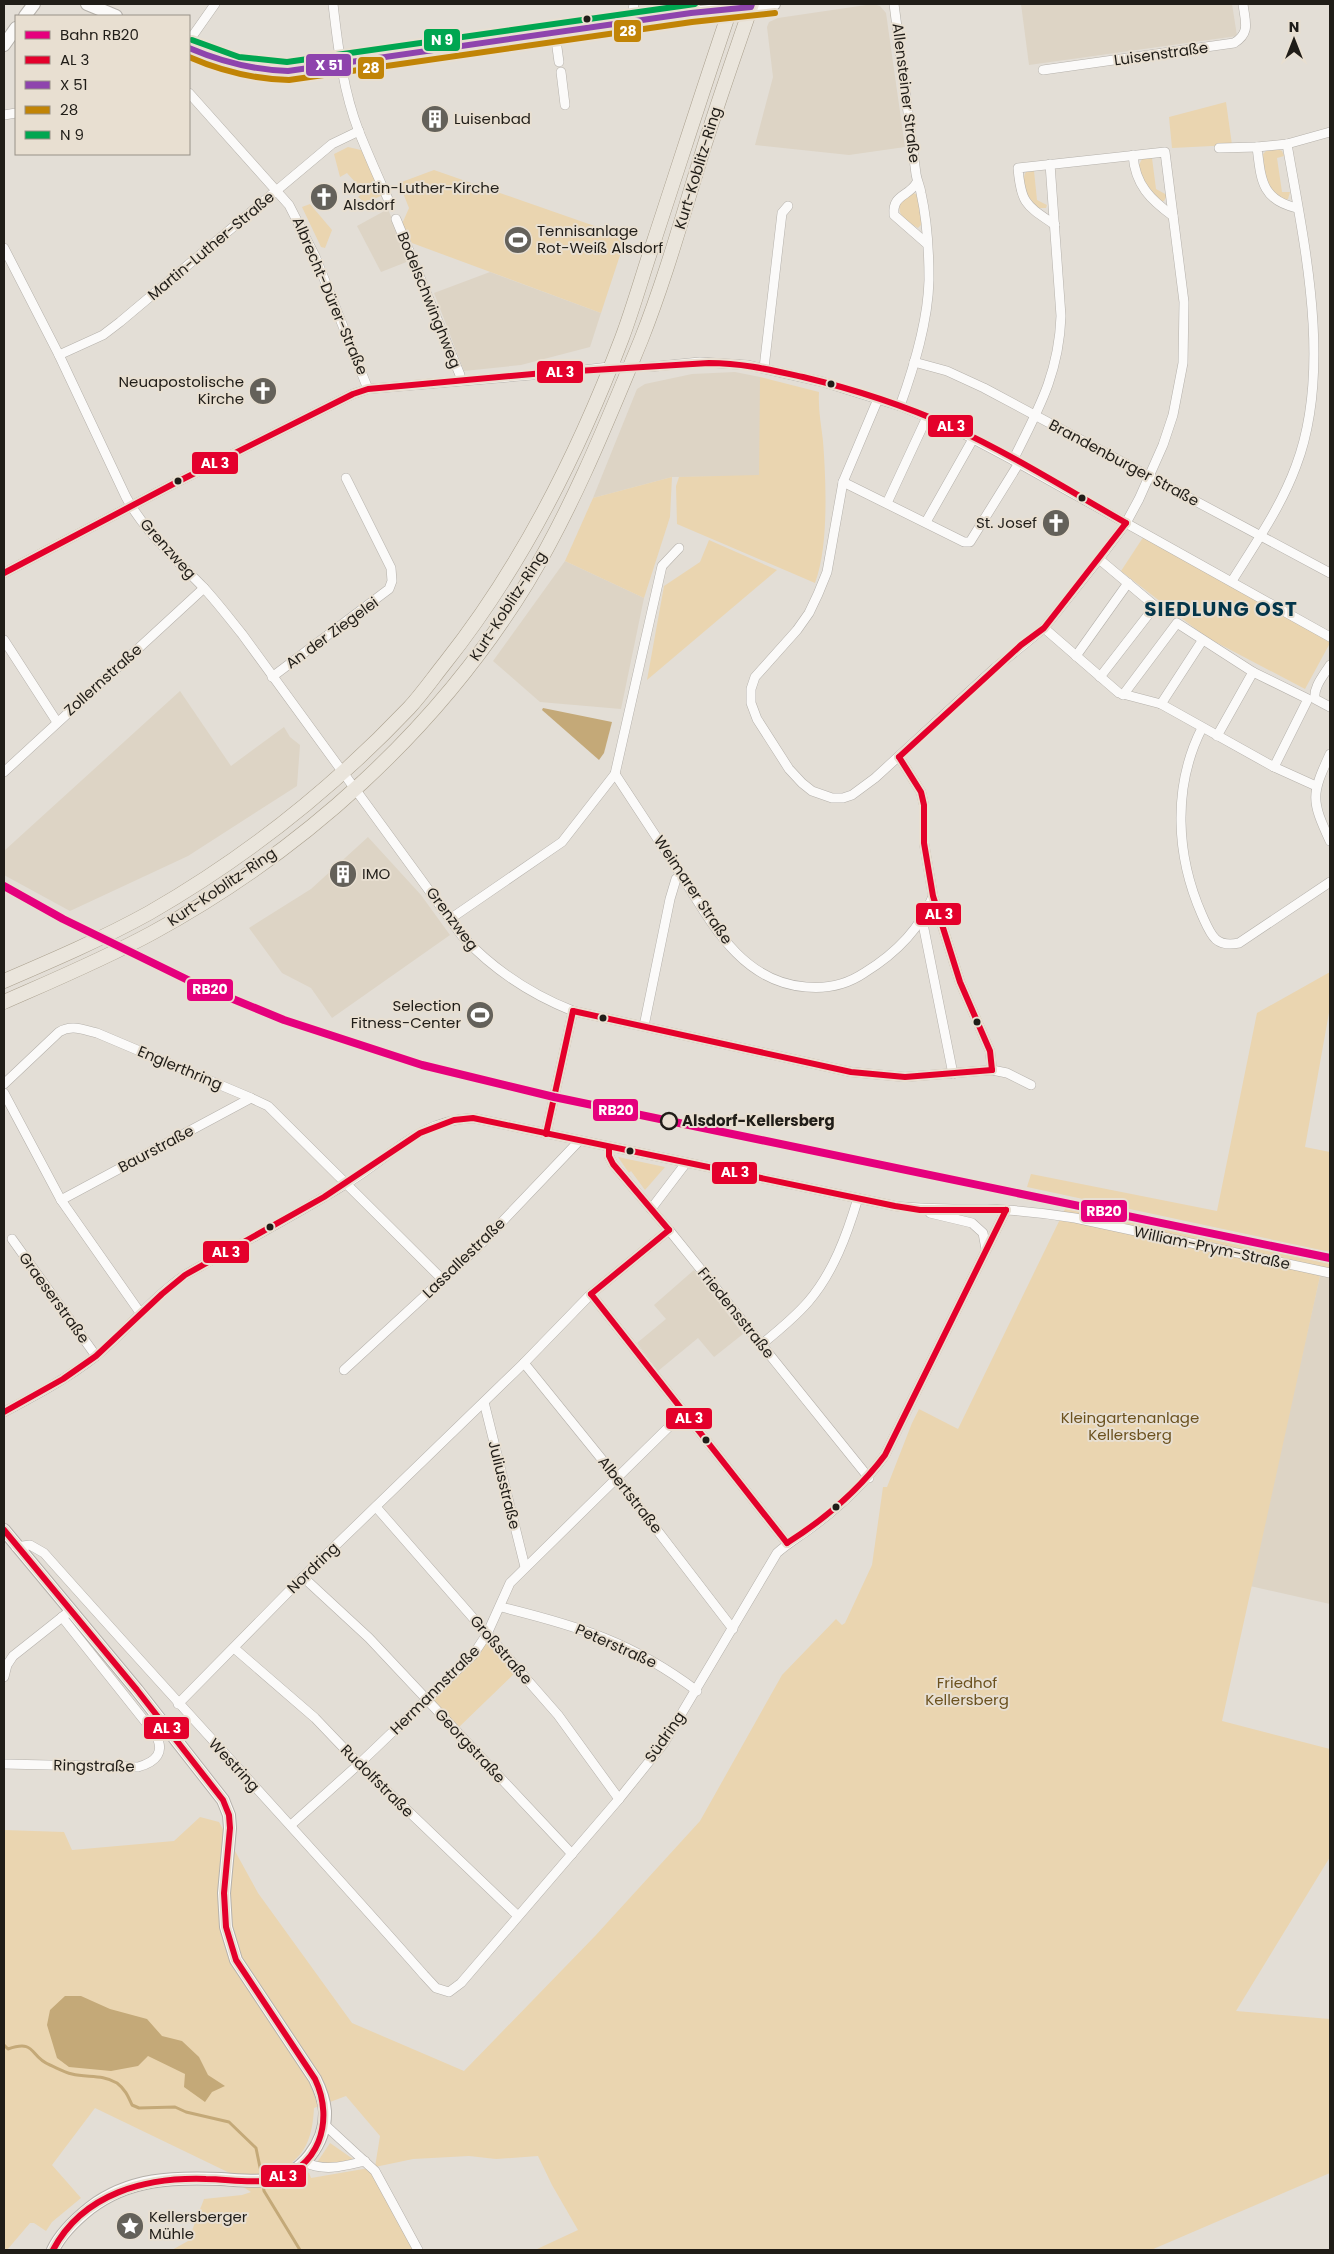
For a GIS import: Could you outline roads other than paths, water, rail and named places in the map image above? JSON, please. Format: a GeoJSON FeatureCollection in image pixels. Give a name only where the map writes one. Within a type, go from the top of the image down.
{"type":"FeatureCollection","features":[{"type":"Feature","properties":{"kind":"main road"},"geometry":{"type":"LineString","coordinates":[[26,15],[34,4]]}},
{"type":"Feature","properties":{"kind":"main road"},"geometry":{"type":"LineString","coordinates":[[87,4],[114,15]]}},
{"type":"Feature","properties":{"kind":"main road"},"geometry":{"type":"LineString","coordinates":[[190,48],[224,63],[262,71],[288,71],[731,6],[774,4]]}},
{"type":"Feature","properties":{"kind":"main road","name":"Kurt-Koblitz-Ring"},"geometry":{"type":"LineString","coordinates":[[4,1002],[84,968],[153,932],[249,873],[356,788],[424,720],[473,661],[526,584],[558,528],[583,476],[641,339],[674,245],[751,5]]}},
{"type":"Feature","properties":{"kind":"main road","name":"Kurt-Koblitz-Ring"},"geometry":{"type":"LineString","coordinates":[[4,980],[92,942],[149,913],[217,870],[270,832],[345,773],[411,706],[459,646],[501,586],[538,524],[563,474],[624,332],[731,6]]}},
{"type":"Feature","properties":{"kind":"main road"},"geometry":{"type":"LineString","coordinates":[[4,45],[15,29]]}},
{"type":"Feature","properties":{"kind":"main road"},"geometry":{"type":"LineString","coordinates":[[4,1530],[66,1614],[223,1800],[229,1815],[230,1828],[224,1902],[226,1927],[236,1960],[315,2079],[322,2094],[325,2110],[320,2140],[304,2162],[289,2174],[271,2180],[160,2179],[137,2184],[116,2192],[83,2214],[65,2231],[53,2250]]}},
{"type":"Feature","properties":{"kind":"street"},"geometry":{"type":"LineString","coordinates":[[190,40],[215,4]]}},
{"type":"Feature","properties":{"kind":"street"},"geometry":{"type":"LineString","coordinates":[[333,4],[340,63],[359,131],[388,199]]}},
{"type":"Feature","properties":{"kind":"street"},"geometry":{"type":"LineString","coordinates":[[631,22],[634,4]]}},
{"type":"Feature","properties":{"kind":"street","name":"Allensteiner Straße"},"geometry":{"type":"LineString","coordinates":[[894,4],[917,182],[921,192],[929,280],[928,297],[914,362],[900,406]]}},
{"type":"Feature","properties":{"kind":"street","name":"Luisenstraße"},"geometry":{"type":"LineString","coordinates":[[1043,70],[1234,43],[1243,38],[1246,31],[1243,4]]}},
{"type":"Feature","properties":{"kind":"street"},"geometry":{"type":"LineString","coordinates":[[555,33],[559,62]]}},
{"type":"Feature","properties":{"kind":"street"},"geometry":{"type":"LineString","coordinates":[[561,72],[565,105]]}},
{"type":"Feature","properties":{"kind":"street","name":"Albrecht-Dürer-Straße"},"geometry":{"type":"LineString","coordinates":[[190,94],[289,205],[315,256],[368,389]]}},
{"type":"Feature","properties":{"kind":"street","name":"Martin-Luther-Straße"},"geometry":{"type":"LineString","coordinates":[[59,355],[103,335],[332,144],[359,131]]}},
{"type":"Feature","properties":{"kind":"street"},"geometry":{"type":"LineString","coordinates":[[1219,148],[1286,144],[1330,132]]}},
{"type":"Feature","properties":{"kind":"street"},"geometry":{"type":"LineString","coordinates":[[1232,581],[1282,500],[1297,465],[1311,409],[1314,333],[1311,296],[1286,144]]}},
{"type":"Feature","properties":{"kind":"street"},"geometry":{"type":"LineString","coordinates":[[1257,147],[1262,182],[1266,189],[1272,198],[1284,205],[1297,208]]}},
{"type":"Feature","properties":{"kind":"street"},"geometry":{"type":"LineString","coordinates":[[878,399],[843,482],[827,572],[818,594],[809,613],[797,630],[755,677],[751,689],[751,703],[757,719],[789,770],[802,783],[823,796],[843,798],[852,795],[875,778],[1008,657],[1044,628],[1126,523],[1149,476],[1173,415],[1183,363],[1184,302],[1165,152],[1018,168],[1024,200],[1033,210],[1055,226]]}},
{"type":"Feature","properties":{"kind":"street"},"geometry":{"type":"LineString","coordinates":[[1132,155],[1142,186],[1151,200],[1173,216]]}},
{"type":"Feature","properties":{"kind":"street"},"geometry":{"type":"LineString","coordinates":[[843,482],[964,542],[970,542],[1016,461],[1036,416],[1049,386],[1060,339],[1061,308],[1050,164]]}},
{"type":"Feature","properties":{"kind":"street","name":"Allensteiner Straße"},"geometry":{"type":"LineString","coordinates":[[917,182],[914,187],[897,199],[893,208],[894,215],[926,243]]}},
{"type":"Feature","properties":{"kind":"street"},"geometry":{"type":"LineString","coordinates":[[764,368],[782,213],[788,206]]}},
{"type":"Feature","properties":{"kind":"street","name":"Bodelschwinghweg"},"geometry":{"type":"LineString","coordinates":[[396,219],[460,375],[460,381]]}},
{"type":"Feature","properties":{"kind":"street","name":"Grenzweg"},"geometry":{"type":"LineString","coordinates":[[4,248],[59,355],[131,507],[163,548],[204,588],[242,634],[450,919],[474,949],[501,972],[532,993],[574,1011],[850,1072],[905,1077],[992,1070]]}},
{"type":"Feature","properties":{"kind":"street","name":"Brandenburger Straße"},"geometry":{"type":"LineString","coordinates":[[914,362],[947,371],[1036,416],[1330,573]]}},
{"type":"Feature","properties":{"kind":"street"},"geometry":{"type":"LineString","coordinates":[[4,573],[186,477],[353,394],[368,389],[609,367],[730,363],[764,368],[824,382],[900,406],[927,417],[1016,461],[1330,637]]}},
{"type":"Feature","properties":{"kind":"street"},"geometry":{"type":"LineString","coordinates":[[887,503],[927,417]]}},
{"type":"Feature","properties":{"kind":"street"},"geometry":{"type":"LineString","coordinates":[[926,522],[973,439]]}},
{"type":"Feature","properties":{"kind":"street","name":"An der Ziegelei"},"geometry":{"type":"LineString","coordinates":[[272,677],[389,589],[392,581],[390,568],[346,478]]}},
{"type":"Feature","properties":{"kind":"street"},"geometry":{"type":"LineString","coordinates":[[450,919],[562,842],[615,774],[662,566],[679,548]]}},
{"type":"Feature","properties":{"kind":"street"},"geometry":{"type":"LineString","coordinates":[[1099,559],[1155,606],[1100,677]]}},
{"type":"Feature","properties":{"kind":"street"},"geometry":{"type":"LineString","coordinates":[[1076,656],[1128,583]]}},
{"type":"Feature","properties":{"kind":"street","name":"Zollernstraße"},"geometry":{"type":"LineString","coordinates":[[4,772],[204,588]]}},
{"type":"Feature","properties":{"kind":"street"},"geometry":{"type":"LineString","coordinates":[[1122,695],[1177,623],[1202,641],[1253,672],[1308,699],[1274,767]]}},
{"type":"Feature","properties":{"kind":"street"},"geometry":{"type":"LineString","coordinates":[[1044,628],[1122,695],[1160,704],[1274,767],[1316,786]]}},
{"type":"Feature","properties":{"kind":"street"},"geometry":{"type":"LineString","coordinates":[[4,640],[57,722]]}},
{"type":"Feature","properties":{"kind":"street"},"geometry":{"type":"LineString","coordinates":[[1160,704],[1202,641]]}},
{"type":"Feature","properties":{"kind":"street"},"geometry":{"type":"LineString","coordinates":[[1330,665],[1316,690],[1316,699],[1330,707]]}},
{"type":"Feature","properties":{"kind":"street"},"geometry":{"type":"LineString","coordinates":[[1217,736],[1253,672]]}},
{"type":"Feature","properties":{"kind":"street"},"geometry":{"type":"LineString","coordinates":[[1202,728],[1194,745],[1186,771],[1182,803],[1181,842],[1193,894],[1209,931],[1218,942],[1227,946],[1240,943],[1330,882]]}},
{"type":"Feature","properties":{"kind":"street"},"geometry":{"type":"LineString","coordinates":[[1330,754],[1316,786],[1318,815],[1330,841]]}},
{"type":"Feature","properties":{"kind":"street"},"geometry":{"type":"LineString","coordinates":[[899,757],[922,792],[924,843],[933,896],[960,982],[990,1051],[992,1070],[1007,1073],[1031,1085]]}},
{"type":"Feature","properties":{"kind":"street","name":"Weimarer Straße"},"geometry":{"type":"LineString","coordinates":[[615,774],[726,943],[758,972],[792,986],[828,988],[858,977],[895,951],[913,933],[933,896]]}},
{"type":"Feature","properties":{"kind":"street"},"geometry":{"type":"LineString","coordinates":[[644,1026],[670,899],[676,880],[681,875]]}},
{"type":"Feature","properties":{"kind":"street"},"geometry":{"type":"LineString","coordinates":[[922,919],[953,1074]]}},
{"type":"Feature","properties":{"kind":"street"},"geometry":{"type":"LineString","coordinates":[[546,1134],[574,1011]]}},
{"type":"Feature","properties":{"kind":"street","name":"Englerthring"},"geometry":{"type":"LineString","coordinates":[[4,1084],[59,1032],[67,1028],[76,1028],[97,1033],[251,1098],[268,1106],[443,1280]]}},
{"type":"Feature","properties":{"kind":"street"},"geometry":{"type":"LineString","coordinates":[[4,1093],[61,1200],[141,1314]]}},
{"type":"Feature","properties":{"kind":"street","name":"Baurstraße"},"geometry":{"type":"LineString","coordinates":[[61,1200],[251,1098]]}},
{"type":"Feature","properties":{"kind":"street"},"geometry":{"type":"LineString","coordinates":[[4,1412],[50,1388],[96,1356],[170,1285],[185,1275],[346,1184],[422,1131],[454,1119],[473,1118],[920,1210],[972,1224],[983,1233],[986,1249]]}},
{"type":"Feature","properties":{"kind":"street","name":"Lassallestraße"},"geometry":{"type":"LineString","coordinates":[[344,1370],[479,1246],[580,1141]]}},
{"type":"Feature","properties":{"kind":"street","name":"Friedensstraße"},"geometry":{"type":"LineString","coordinates":[[609,1147],[609,1156],[613,1164],[762,1344],[869,1478]]}},
{"type":"Feature","properties":{"kind":"street"},"geometry":{"type":"LineString","coordinates":[[651,1209],[686,1163]]}},
{"type":"Feature","properties":{"kind":"street"},"geometry":{"type":"LineString","coordinates":[[762,1344],[808,1302],[826,1277],[842,1245],[858,1198]]}},
{"type":"Feature","properties":{"kind":"street","name":"William-Prym-Straße"},"geometry":{"type":"LineString","coordinates":[[920,1210],[1036,1212],[1075,1218],[1330,1273]]}},
{"type":"Feature","properties":{"kind":"street","name":"Südring"},"geometry":{"type":"LineString","coordinates":[[449,1992],[461,1983],[619,1799],[664,1743],[697,1691],[777,1553],[808,1530],[869,1478],[885,1455],[1006,1210]]}},
{"type":"Feature","properties":{"kind":"street","name":"Nordring"},"geometry":{"type":"LineString","coordinates":[[178,1704],[303,1577],[524,1363],[591,1294],[669,1230]]}},
{"type":"Feature","properties":{"kind":"street","name":"Graeserstraße"},"geometry":{"type":"LineString","coordinates":[[12,1240],[96,1356]]}},
{"type":"Feature","properties":{"kind":"street"},"geometry":{"type":"LineString","coordinates":[[591,1294],[788,1543]]}},
{"type":"Feature","properties":{"kind":"street","name":"Albertstraße"},"geometry":{"type":"LineString","coordinates":[[524,1363],[617,1478],[733,1629]]}},
{"type":"Feature","properties":{"kind":"street","name":"Juliusstraße"},"geometry":{"type":"LineString","coordinates":[[484,1402],[525,1567]]}},
{"type":"Feature","properties":{"kind":"street","name":"Hermannstraße"},"geometry":{"type":"LineString","coordinates":[[291,1825],[472,1655],[488,1634],[510,1583],[684,1412]]}},
{"type":"Feature","properties":{"kind":"street","name":"Großstraße"},"geometry":{"type":"LineString","coordinates":[[376,1507],[558,1715],[619,1799]]}},
{"type":"Feature","properties":{"kind":"street","name":"Westring"},"geometry":{"type":"LineString","coordinates":[[16,1547],[30,1546],[44,1553],[178,1704],[258,1792],[291,1825],[436,1988],[449,1992]]}},
{"type":"Feature","properties":{"kind":"street","name":"Georgstraße"},"geometry":{"type":"LineString","coordinates":[[303,1577],[369,1638],[572,1854]]}},
{"type":"Feature","properties":{"kind":"street","name":"Peterstraße"},"geometry":{"type":"LineString","coordinates":[[500,1607],[564,1622],[597,1634],[638,1652],[672,1672],[697,1691]]}},
{"type":"Feature","properties":{"kind":"street"},"geometry":{"type":"LineString","coordinates":[[4,1678],[5,1663],[66,1614]]}},
{"type":"Feature","properties":{"kind":"street","name":"Ringstraße"},"geometry":{"type":"LineString","coordinates":[[4,1764],[138,1768],[152,1762],[158,1754],[159,1741],[155,1734],[66,1614]]}},
{"type":"Feature","properties":{"kind":"street","name":"Rudolfstraße"},"geometry":{"type":"LineString","coordinates":[[234,1648],[316,1718],[358,1764],[518,1916]]}},
{"type":"Feature","properties":{"kind":"street"},"geometry":{"type":"LineString","coordinates":[[324,2124],[375,2171],[418,2250]]}},
{"type":"Feature","properties":{"kind":"street"},"geometry":{"type":"LineString","coordinates":[[304,2162],[315,2168],[336,2168],[365,2161]]}},
{"type":"Feature","properties":{"kind":"waterway"},"geometry":{"type":"LineString","coordinates":[[4,2045],[8,2049],[24,2046],[32,2050],[43,2062],[69,2073],[111,2080],[122,2088],[132,2105],[139,2108],[175,2107],[186,2112],[229,2122],[256,2148],[262,2177]]}},
{"type":"Feature","properties":{"kind":"waterway"},"geometry":{"type":"LineString","coordinates":[[263,2184],[264,2191],[300,2250]]}},
{"type":"Feature","properties":{"kind":"rail line","name":"RB20"},"geometry":{"type":"LineString","coordinates":[[4,886],[63,919],[194,983],[284,1020],[422,1065],[554,1097],[1330,1258]]}},
{"type":"Feature","properties":{"kind":"place","name":"Luisenbad"},"geometry":{"type":"Point","coordinates":[435,119]}},
{"type":"Feature","properties":{"kind":"place","name":"Martin-Luther-Kirche Alsdorf"},"geometry":{"type":"Point","coordinates":[324,197]}},
{"type":"Feature","properties":{"kind":"place","name":"Tennisanlage Rot-Weiß Alsdorf"},"geometry":{"type":"Point","coordinates":[518,240]}},
{"type":"Feature","properties":{"kind":"place","name":"Neuapostolische Kirche"},"geometry":{"type":"Point","coordinates":[263,391]}},
{"type":"Feature","properties":{"kind":"place","name":"St. Josef"},"geometry":{"type":"Point","coordinates":[1056,523]}},
{"type":"Feature","properties":{"kind":"place","name":"IMO"},"geometry":{"type":"Point","coordinates":[343,874]}},
{"type":"Feature","properties":{"kind":"place","name":"Selection Fitness-Center"},"geometry":{"type":"Point","coordinates":[480,1015]}},
{"type":"Feature","properties":{"kind":"place","name":"Alsdorf-Kellersberg"},"geometry":{"type":"Point","coordinates":[669,1121]}},
{"type":"Feature","properties":{"kind":"place","name":"Kellersberger Mühle"},"geometry":{"type":"Point","coordinates":[130,2226]}},
{"type":"Feature","properties":{"kind":"district","name":"SIEDLUNG OST"},"geometry":{"type":"Point","coordinates":[1221,609]}},
{"type":"Feature","properties":{"kind":"park label","name":"Kleingartenanlage Kellersberg"},"geometry":{"type":"Point","coordinates":[1130,1426]}},
{"type":"Feature","properties":{"kind":"park label","name":"Friedhof Kellersberg"},"geometry":{"type":"Point","coordinates":[967,1692]}}]}
